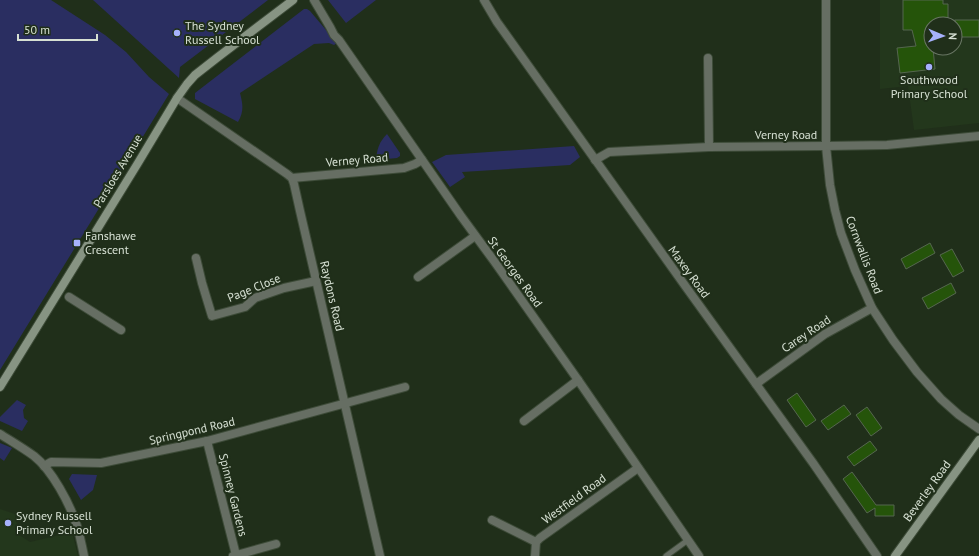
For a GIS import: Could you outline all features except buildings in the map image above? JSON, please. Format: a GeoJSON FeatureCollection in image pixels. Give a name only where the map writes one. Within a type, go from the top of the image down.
{"type":"FeatureCollection","features":[{"type":"Feature","properties":{"kind":"street","name":"Parsloes Avenue"},"geometry":{"type":"LineString","coordinates":[[0,387],[186,84],[208,64],[293,0]]}},
{"type":"Feature","properties":{"kind":"street","name":"St Georges Road"},"geometry":{"type":"LineString","coordinates":[[314,0],[334,35],[578,380],[699,556]]}},
{"type":"Feature","properties":{"kind":"street","name":"Maxey Road"},"geometry":{"type":"LineString","coordinates":[[484,0],[497,22],[813,463],[877,556]]}},
{"type":"Feature","properties":{"kind":"street","name":"Cornwallis Road"},"geometry":{"type":"LineString","coordinates":[[826,0],[826,146],[830,185],[841,233],[872,308],[893,340],[917,372],[941,399],[959,416],[979,429]]}},
{"type":"Feature","properties":{"kind":"street"},"geometry":{"type":"LineString","coordinates":[[708,58],[709,147]]}},
{"type":"Feature","properties":{"kind":"street"},"geometry":{"type":"LineString","coordinates":[[176,98],[292,178]]}},
{"type":"Feature","properties":{"kind":"street","name":"Verney Road"},"geometry":{"type":"LineString","coordinates":[[595,160],[609,152],[709,147],[887,144],[979,136]]}},
{"type":"Feature","properties":{"kind":"street","name":"Verney Road"},"geometry":{"type":"LineString","coordinates":[[292,178],[404,168],[422,160]]}},
{"type":"Feature","properties":{"kind":"street","name":"Raydons Road"},"geometry":{"type":"LineString","coordinates":[[292,178],[380,556]]}},
{"type":"Feature","properties":{"kind":"street"},"geometry":{"type":"LineString","coordinates":[[418,277],[475,236]]}},
{"type":"Feature","properties":{"kind":"street","name":"Page Close"},"geometry":{"type":"LineString","coordinates":[[196,258],[212,316],[245,306],[255,298],[284,288],[316,281]]}},
{"type":"Feature","properties":{"kind":"street"},"geometry":{"type":"LineString","coordinates":[[69,297],[121,330]]}},
{"type":"Feature","properties":{"kind":"street","name":"Carey Road"},"geometry":{"type":"LineString","coordinates":[[756,384],[825,334],[872,308]]}},
{"type":"Feature","properties":{"kind":"street"},"geometry":{"type":"LineString","coordinates":[[524,421],[578,380]]}},
{"type":"Feature","properties":{"kind":"street","name":"Springpond Road"},"geometry":{"type":"LineString","coordinates":[[44,466],[51,462],[101,463],[207,440],[406,388]]}},
{"type":"Feature","properties":{"kind":"street"},"geometry":{"type":"LineString","coordinates":[[0,434],[34,456],[52,476],[66,500],[77,526],[84,556]]}},
{"type":"Feature","properties":{"kind":"street","name":"Spinney Gardens"},"geometry":{"type":"LineString","coordinates":[[207,440],[234,556],[276,544]]}},
{"type":"Feature","properties":{"kind":"street","name":"Beverley Road"},"geometry":{"type":"LineString","coordinates":[[895,556],[979,440]]}},
{"type":"Feature","properties":{"kind":"street","name":"Westfield Road"},"geometry":{"type":"LineString","coordinates":[[536,542],[638,468]]}},
{"type":"Feature","properties":{"kind":"street"},"geometry":{"type":"LineString","coordinates":[[492,520],[536,542],[535,556]]}},
{"type":"Feature","properties":{"kind":"lane"},"geometry":{"type":"LineString","coordinates":[[666,556],[688,540]]}},
{"type":"Feature","properties":{"kind":"shaded area"},"geometry":{"type":"Polygon","coordinates":[[[0,0],[51,0],[105,35],[126,52],[149,77],[169,94],[0,370],[0,0]]]}},
{"type":"Feature","properties":{"kind":"shaded area","name":"The Sydney Russell School"},"geometry":{"type":"Polygon","coordinates":[[[93,0],[268,0],[180,67],[179,78],[93,0]]]}},
{"type":"Feature","properties":{"kind":"shaded area"},"geometry":{"type":"Polygon","coordinates":[[[328,0],[376,0],[346,23],[328,0]]]}},
{"type":"Feature","properties":{"kind":"shaded area","name":"Southwood Primary School"},"geometry":{"type":"Polygon","coordinates":[[[880,0],[979,0],[979,123],[914,130],[908,86],[880,89],[880,0]]]}},
{"type":"Feature","properties":{"kind":"shaded area"},"geometry":{"type":"Polygon","coordinates":[[[304,9],[310,11],[337,43],[334,45],[329,43],[314,44],[240,93],[242,108],[238,122],[195,99],[195,93],[304,9]]]}},
{"type":"Feature","properties":{"kind":"shaded area"},"geometry":{"type":"Polygon","coordinates":[[[387,134],[400,153],[400,156],[397,158],[376,160],[379,146],[387,134]]]}},
{"type":"Feature","properties":{"kind":"shaded area"},"geometry":{"type":"Polygon","coordinates":[[[574,146],[580,157],[570,165],[462,172],[465,177],[450,187],[432,162],[446,155],[574,146]]]}},
{"type":"Feature","properties":{"kind":"shaded area"},"geometry":{"type":"Polygon","coordinates":[[[17,400],[26,405],[23,410],[24,418],[28,421],[22,431],[0,421],[0,417],[17,400]]]}},
{"type":"Feature","properties":{"kind":"shaded area"},"geometry":{"type":"Polygon","coordinates":[[[0,443],[12,448],[4,461],[0,458],[0,443]]]}},
{"type":"Feature","properties":{"kind":"shaded area"},"geometry":{"type":"Polygon","coordinates":[[[72,474],[97,475],[93,490],[81,500],[69,479],[72,474]]]}},
{"type":"Feature","properties":{"kind":"shaded area","name":"Sydney Russell Primary School"},"geometry":{"type":"Polygon","coordinates":[[[0,509],[15,514],[19,535],[30,542],[72,532],[78,556],[0,556],[0,509]]]}},
{"type":"Feature","properties":{"kind":"place","name":"The Sydney Russell School"},"geometry":{"type":"Point","coordinates":[177,33]}},
{"type":"Feature","properties":{"kind":"place","name":"Southwood Primary School"},"geometry":{"type":"Point","coordinates":[929,67]}},
{"type":"Feature","properties":{"kind":"place","name":"Fanshawe Crescent"},"geometry":{"type":"Point","coordinates":[77,243]}},
{"type":"Feature","properties":{"kind":"place","name":"Sydney Russell Primary School"},"geometry":{"type":"Point","coordinates":[8,523]}}]}
